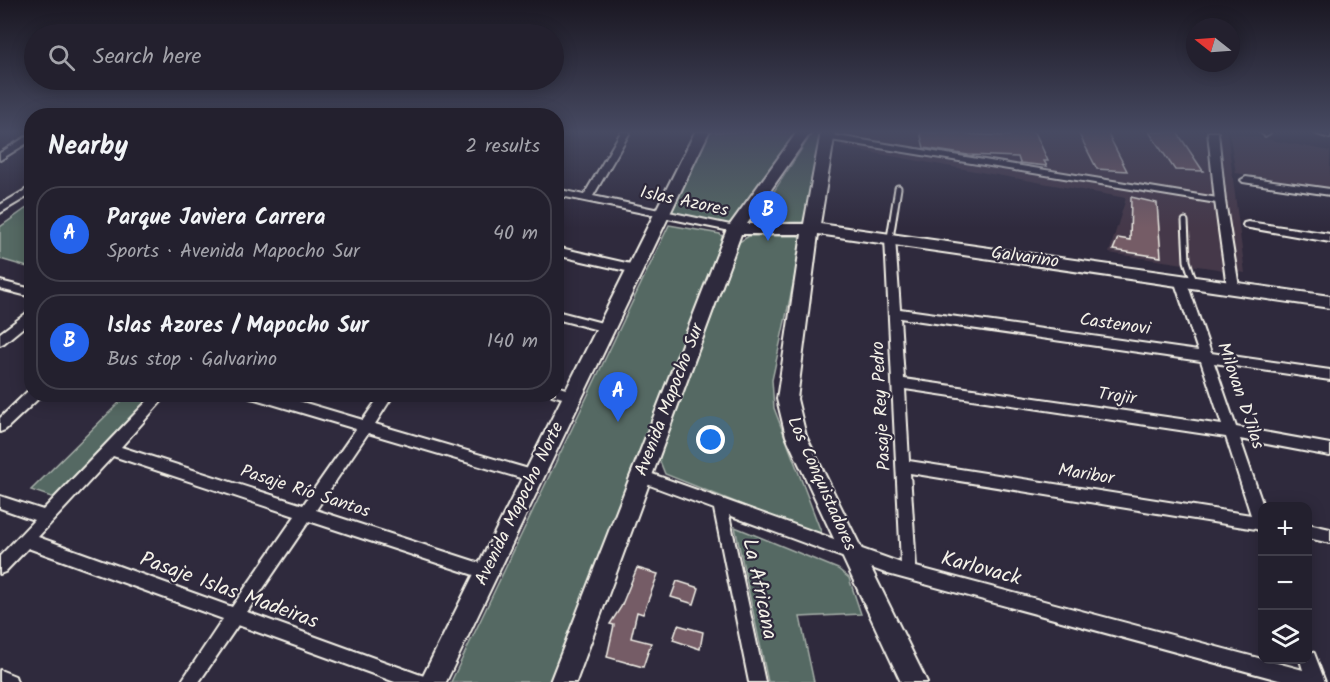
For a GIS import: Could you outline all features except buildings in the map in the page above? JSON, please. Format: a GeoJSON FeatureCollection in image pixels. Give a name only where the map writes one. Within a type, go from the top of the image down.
{"type":"FeatureCollection","features":[{"type":"Feature","properties":{"kind":"main road","name":"Avenida Mapocho Norte"},"geometry":{"type":"LineString","coordinates":[[565,394],[606,328],[686,164]]}},
{"type":"Feature","properties":{"kind":"main road","name":"Avenida Mapocho Sur"},"geometry":{"type":"LineString","coordinates":[[563,682],[735,230],[782,164]]}},
{"type":"Feature","properties":{"kind":"main road","name":"Los Conquistadores"},"geometry":{"type":"LineString","coordinates":[[822,164],[787,407],[796,436],[914,682]]}},
{"type":"Feature","properties":{"kind":"main road","name":"Galvarino"},"geometry":{"type":"LineString","coordinates":[[735,230],[811,228],[1325,300]]}},
{"type":"Feature","properties":{"kind":"main road","name":"Avenida Mapocho Norte"},"geometry":{"type":"LineString","coordinates":[[433,682],[534,476],[562,402]]}},
{"type":"Feature","properties":{"kind":"street"},"geometry":{"type":"LineString","coordinates":[[586,199],[607,164]]}},
{"type":"Feature","properties":{"kind":"street"},"geometry":{"type":"LineString","coordinates":[[1216,164],[1233,287]]}},
{"type":"Feature","properties":{"kind":"street"},"geometry":{"type":"LineString","coordinates":[[1245,180],[1330,192]]}},
{"type":"Feature","properties":{"kind":"street"},"geometry":{"type":"LineString","coordinates":[[1,208],[24,194]]}},
{"type":"Feature","properties":{"kind":"street","name":"Islas Azores"},"geometry":{"type":"LineString","coordinates":[[564,194],[735,230]]}},
{"type":"Feature","properties":{"kind":"street"},"geometry":{"type":"LineString","coordinates":[[1248,225],[1330,238]]}},
{"type":"Feature","properties":{"kind":"street","name":"Pasaje Rey Pedro"},"geometry":{"type":"LineString","coordinates":[[890,238],[909,573]]}},
{"type":"Feature","properties":{"kind":"street"},"geometry":{"type":"LineString","coordinates":[[564,253],[635,269]]}},
{"type":"Feature","properties":{"kind":"street","name":"Milovan D'Jilas"},"geometry":{"type":"LineString","coordinates":[[1187,281],[1206,356],[1258,512]]}},
{"type":"Feature","properties":{"kind":"street"},"geometry":{"type":"LineString","coordinates":[[0,285],[24,291]]}},
{"type":"Feature","properties":{"kind":"street","name":"Castenovi"},"geometry":{"type":"LineString","coordinates":[[895,313],[1330,375]]}},
{"type":"Feature","properties":{"kind":"street"},"geometry":{"type":"LineString","coordinates":[[564,317],[606,328]]}},
{"type":"Feature","properties":{"kind":"street"},"geometry":{"type":"LineString","coordinates":[[0,340],[24,320]]}},
{"type":"Feature","properties":{"kind":"street","name":"Trojir"},"geometry":{"type":"LineString","coordinates":[[899,383],[1231,432],[1330,450]]}},
{"type":"Feature","properties":{"kind":"street"},"geometry":{"type":"LineString","coordinates":[[0,426],[26,402]]}},
{"type":"Feature","properties":{"kind":"street"},"geometry":{"type":"LineString","coordinates":[[0,567],[155,402]]}},
{"type":"Feature","properties":{"kind":"street"},"geometry":{"type":"LineString","coordinates":[[282,402],[534,476]]}},
{"type":"Feature","properties":{"kind":"street"},"geometry":{"type":"LineString","coordinates":[[189,682],[382,402]]}},
{"type":"Feature","properties":{"kind":"street","name":"Pasaje Río Santos"},"geometry":{"type":"LineString","coordinates":[[111,449],[486,572]]}},
{"type":"Feature","properties":{"kind":"street","name":"Maribor"},"geometry":{"type":"LineString","coordinates":[[903,466],[1258,523]]}},
{"type":"Feature","properties":{"kind":"street","name":"Karlovack"},"geometry":{"type":"LineString","coordinates":[[641,476],[853,555],[909,573],[1316,682]]}},
{"type":"Feature","properties":{"kind":"street"},"geometry":{"type":"LineString","coordinates":[[0,502],[46,518]]}},
{"type":"Feature","properties":{"kind":"street","name":"La Africana"},"geometry":{"type":"LineString","coordinates":[[720,506],[757,682]]}},
{"type":"Feature","properties":{"kind":"street"},"geometry":{"type":"LineString","coordinates":[[1312,532],[1330,536]]}},
{"type":"Feature","properties":{"kind":"street","name":"Pasaje Islas Madeiras"},"geometry":{"type":"LineString","coordinates":[[26,540],[418,682]]}},
{"type":"Feature","properties":{"kind":"street"},"geometry":{"type":"LineString","coordinates":[[1310,664],[1316,682]]}},
{"type":"Feature","properties":{"kind":"street"},"geometry":{"type":"LineString","coordinates":[[0,678],[9,682]]}},
{"type":"Feature","properties":{"kind":"lane"},"geometry":{"type":"LineString","coordinates":[[999,164],[1220,201]]}},
{"type":"Feature","properties":{"kind":"lane"},"geometry":{"type":"LineString","coordinates":[[890,238],[898,188]]}},
{"type":"Feature","properties":{"kind":"lane"},"geometry":{"type":"LineString","coordinates":[[1185,221],[1187,281]]}},
{"type":"Feature","properties":{"kind":"shaded area"},"geometry":{"type":"Polygon","coordinates":[[[935,164],[1231,164],[1245,273],[1109,253],[1126,198],[935,164]]]}},
{"type":"Feature","properties":{"kind":"shaded area"},"geometry":{"type":"Polygon","coordinates":[[[1234,164],[1330,164],[1330,188],[1236,173],[1234,164]]]}},
{"type":"Feature","properties":{"kind":"green space"},"geometry":{"type":"Polygon","coordinates":[[[692,164],[775,164],[734,221],[727,225],[675,214],[671,210],[692,164]]]}},
{"type":"Feature","properties":{"kind":"green space"},"geometry":{"type":"Polygon","coordinates":[[[792,164],[817,164],[808,222],[753,223],[792,164]]]}},
{"type":"Feature","properties":{"kind":"green space"},"geometry":{"type":"Polygon","coordinates":[[[24,210],[24,266],[0,259],[0,227],[24,210]]]}},
{"type":"Feature","properties":{"kind":"green space"},"geometry":{"type":"Polygon","coordinates":[[[669,225],[720,234],[726,241],[550,682],[451,682],[669,225]]]}},
{"type":"Feature","properties":{"kind":"green space"},"geometry":{"type":"Polygon","coordinates":[[[749,236],[798,236],[803,239],[772,380],[774,408],[823,537],[665,474],[659,459],[739,242],[749,236]]]}},
{"type":"Feature","properties":{"kind":"green space"},"geometry":{"type":"Polygon","coordinates":[[[120,402],[148,402],[54,498],[31,490],[120,402]]]}},
{"type":"Feature","properties":{"kind":"green space"},"geometry":{"type":"Polygon","coordinates":[[[735,527],[838,569],[849,578],[861,614],[800,617],[814,682],[768,682],[735,527]]]}},
{"type":"Feature","properties":{"kind":"place","name":"Islas Azores / Mapocho Sur"},"geometry":{"type":"Point","coordinates":[768,241]}},
{"type":"Feature","properties":{"kind":"place","name":"Parque Javiera Carrera"},"geometry":{"type":"Point","coordinates":[618,422]}}]}
